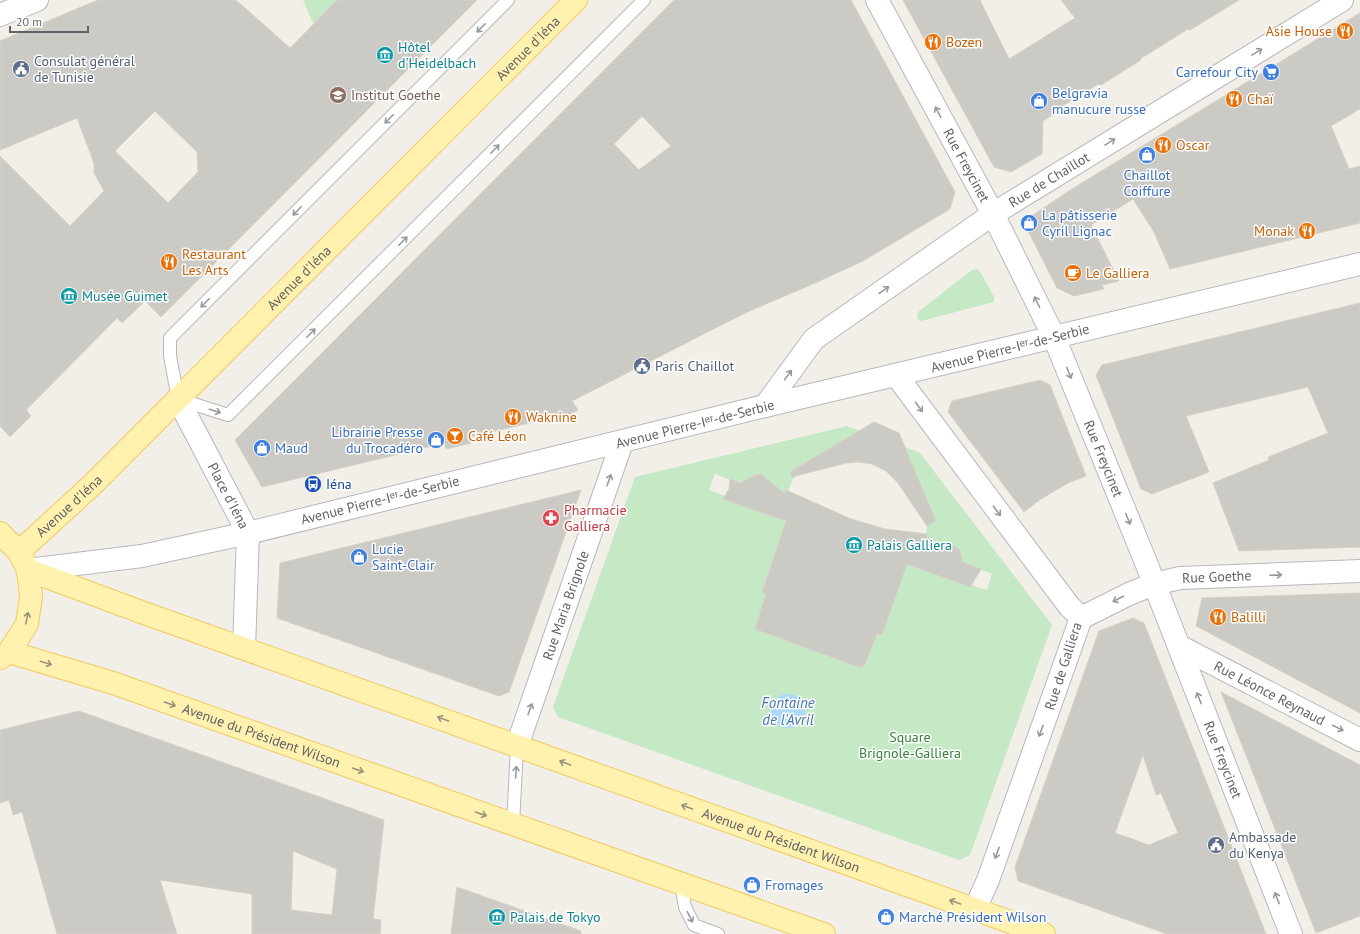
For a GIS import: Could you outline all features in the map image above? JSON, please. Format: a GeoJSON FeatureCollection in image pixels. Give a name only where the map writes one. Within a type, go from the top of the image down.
{"type":"FeatureCollection","features":[{"type":"Feature","properties":{"kind":"main road","name":"Avenue d'Iéna"},"geometry":{"type":"LineString","coordinates":[[23,561],[93,484],[576,0]]}},
{"type":"Feature","properties":{"kind":"main road"},"geometry":{"type":"LineString","coordinates":[[0,533],[23,561],[31,597],[27,624],[4,655]]}},
{"type":"Feature","properties":{"kind":"main road","name":"Avenue du Président Wilson"},"geometry":{"type":"LineString","coordinates":[[23,561],[244,648],[1044,934]]}},
{"type":"Feature","properties":{"kind":"main road","name":"Avenue du Président Wilson"},"geometry":{"type":"LineString","coordinates":[[4,655],[113,683],[824,934]]}},
{"type":"Feature","properties":{"kind":"street"},"geometry":{"type":"LineString","coordinates":[[0,16],[37,0]]}},
{"type":"Feature","properties":{"kind":"street","name":"Rue Freycinet"},"geometry":{"type":"LineString","coordinates":[[877,0],[993,214],[1054,337],[1179,646],[1291,934]]}},
{"type":"Feature","properties":{"kind":"street","name":"Rue de Chaillot"},"geometry":{"type":"LineString","coordinates":[[765,406],[814,338],[993,214],[1342,0]]}},
{"type":"Feature","properties":{"kind":"street","name":"Avenue Pierre-Iᵉʳ-de-Serbie"},"geometry":{"type":"LineString","coordinates":[[23,561],[142,556],[248,533],[765,406],[1360,264]]}},
{"type":"Feature","properties":{"kind":"street","name":"Rue de Galliera"},"geometry":{"type":"LineString","coordinates":[[896,375],[1069,606],[1081,618],[988,880],[975,909]]}},
{"type":"Feature","properties":{"kind":"street","name":"Place d'Iéna"},"geometry":{"type":"LineString","coordinates":[[178,399],[248,533],[244,648]]}},
{"type":"Feature","properties":{"kind":"street","name":"Rue Maria Brignole"},"geometry":{"type":"LineString","coordinates":[[517,746],[622,442]]}},
{"type":"Feature","properties":{"kind":"street","name":"Rue Goethe"},"geometry":{"type":"LineString","coordinates":[[1081,618],[1129,594],[1154,584],[1180,578],[1360,571]]}},
{"type":"Feature","properties":{"kind":"street","name":"Rue Léonce Reynaud"},"geometry":{"type":"LineString","coordinates":[[1179,646],[1360,740]]}},
{"type":"Feature","properties":{"kind":"lane"},"geometry":{"type":"LineString","coordinates":[[508,0],[170,338],[170,356],[178,399],[228,415],[644,0]]}},
{"type":"Feature","properties":{"kind":"lane"},"geometry":{"type":"LineString","coordinates":[[513,825],[517,746]]}},
{"type":"Feature","properties":{"kind":"lane"},"geometry":{"type":"LineString","coordinates":[[681,884],[685,907],[694,925],[718,934]]}},
{"type":"Feature","properties":{"kind":"green space"},"geometry":{"type":"Polygon","coordinates":[[[303,0],[337,0],[314,23],[303,0]]]}},
{"type":"Feature","properties":{"kind":"green space"},"geometry":{"type":"Polygon","coordinates":[[[977,269],[981,273],[994,297],[994,302],[921,321],[917,318],[918,312],[972,270],[977,269]]]}},
{"type":"Feature","properties":{"kind":"green space","name":"Square Brignole-Galliera"},"geometry":{"type":"Polygon","coordinates":[[[847,426],[860,431],[837,446],[824,451],[807,463],[793,479],[785,498],[770,485],[767,479],[761,475],[755,475],[746,483],[730,480],[715,474],[709,490],[792,521],[778,544],[762,591],[766,594],[755,629],[861,668],[864,666],[877,634],[882,635],[902,561],[970,587],[971,585],[987,590],[992,574],[960,561],[958,549],[948,546],[922,548],[928,522],[926,497],[919,481],[901,458],[905,447],[920,453],[1052,625],[970,855],[959,860],[558,717],[553,707],[635,477],[847,426]]]}},
{"type":"Feature","properties":{"kind":"water","name":"Fontaine de l'Avril"},"geometry":{"type":"Polygon","coordinates":[[[785,694],[791,694],[795,695],[802,701],[805,711],[804,718],[798,725],[791,728],[785,728],[781,727],[774,721],[771,714],[771,708],[772,704],[778,697],[785,694]]]}},
{"type":"Feature","properties":{"kind":"building"},"geometry":{"type":"Polygon","coordinates":[[[98,0],[236,0],[290,48],[337,0],[477,0],[161,317],[145,301],[122,323],[117,318],[26,410],[31,416],[10,437],[0,426],[0,156],[70,226],[104,191],[94,173],[94,163],[77,118],[0,150],[0,41],[98,0]],[[155,111],[115,151],[168,203],[198,172],[197,152],[155,111]]]}},
{"type":"Feature","properties":{"kind":"building"},"geometry":{"type":"Polygon","coordinates":[[[674,0],[851,0],[955,192],[950,209],[863,261],[745,313],[572,401],[578,410],[556,421],[552,414],[542,420],[470,437],[471,443],[446,449],[445,443],[262,487],[235,440],[674,0]],[[642,116],[614,144],[639,170],[671,146],[642,116]]]}},
{"type":"Feature","properties":{"kind":"building"},"geometry":{"type":"Polygon","coordinates":[[[903,0],[980,0],[1009,59],[1075,18],[1061,0],[1239,0],[1190,30],[1188,29],[1101,85],[1098,84],[1056,110],[1055,113],[1043,121],[1042,154],[1011,172],[994,167],[903,0]]]}},
{"type":"Feature","properties":{"kind":"building"},"geometry":{"type":"Polygon","coordinates":[[[1360,13],[1360,109],[1331,126],[1349,169],[1360,166],[1360,223],[1170,269],[1154,232],[1133,199],[1091,225],[1119,281],[1102,285],[1104,289],[1074,296],[1057,288],[1027,229],[1030,217],[1072,189],[1360,13]]]}},
{"type":"Feature","properties":{"kind":"building"},"geometry":{"type":"Polygon","coordinates":[[[1360,303],[1360,547],[1239,551],[1213,483],[1269,460],[1268,457],[1328,433],[1308,387],[1186,416],[1209,472],[1152,494],[1141,489],[1096,375],[1102,365],[1360,303]]]}},
{"type":"Feature","properties":{"kind":"building"},"geometry":{"type":"Polygon","coordinates":[[[1040,380],[1050,385],[1086,476],[1068,483],[1041,499],[1024,512],[948,412],[952,401],[1040,380]]]}},
{"type":"Feature","properties":{"kind":"building"},"geometry":{"type":"Polygon","coordinates":[[[874,422],[899,433],[936,521],[927,526],[898,483],[886,471],[872,464],[858,462],[846,463],[792,477],[790,472],[874,422]]]}},
{"type":"Feature","properties":{"kind":"building","name":"Palais Galliera"},"geometry":{"type":"Polygon","coordinates":[[[761,474],[784,493],[786,490],[851,519],[885,529],[927,534],[927,543],[953,545],[960,550],[962,562],[981,569],[970,587],[907,564],[882,635],[877,634],[864,666],[861,668],[755,629],[766,594],[762,592],[786,521],[723,499],[729,489],[730,479],[741,483],[753,476],[761,474]]]}},
{"type":"Feature","properties":{"kind":"building"},"geometry":{"type":"Polygon","coordinates":[[[581,490],[509,692],[499,696],[277,618],[280,563],[581,490]]]}},
{"type":"Feature","properties":{"kind":"building"},"geometry":{"type":"Polygon","coordinates":[[[1360,593],[1360,713],[1196,626],[1202,598],[1360,593]]]}},
{"type":"Feature","properties":{"kind":"building"},"geometry":{"type":"Polygon","coordinates":[[[1133,618],[1144,623],[1266,934],[1167,934],[1018,881],[1015,867],[1099,631],[1133,618]],[[1143,755],[1115,833],[1149,845],[1178,833],[1161,793],[1156,795],[1143,755]]]}},
{"type":"Feature","properties":{"kind":"building"},"geometry":{"type":"Polygon","coordinates":[[[1221,692],[1360,765],[1360,916],[1316,933],[1221,692]]]}},
{"type":"Feature","properties":{"kind":"building"},"geometry":{"type":"Polygon","coordinates":[[[79,711],[384,820],[373,919],[381,920],[380,934],[252,934],[252,894],[160,880],[177,934],[57,934],[22,812],[13,815],[9,800],[0,803],[0,730],[79,711]],[[293,851],[291,910],[332,915],[337,869],[293,851]]]}},
{"type":"Feature","properties":{"kind":"building","name":"Palais de Tokyo"},"geometry":{"type":"Polygon","coordinates":[[[457,887],[581,931],[581,934],[451,934],[457,887]]]}},
{"type":"Feature","properties":{"kind":"place","name":"Asie House"},"geometry":{"type":"Point","coordinates":[1345,31]}},
{"type":"Feature","properties":{"kind":"place","name":"Bozen"},"geometry":{"type":"Point","coordinates":[933,42]}},
{"type":"Feature","properties":{"kind":"place","name":"Hôtel d'Heidelbach"},"geometry":{"type":"Point","coordinates":[385,55]}},
{"type":"Feature","properties":{"kind":"place","name":"Consulat général de Tunisie"},"geometry":{"type":"Point","coordinates":[21,69]}},
{"type":"Feature","properties":{"kind":"place","name":"Carrefour City"},"geometry":{"type":"Point","coordinates":[1271,72]}},
{"type":"Feature","properties":{"kind":"place","name":"Institut Goethe"},"geometry":{"type":"Point","coordinates":[338,95]}},
{"type":"Feature","properties":{"kind":"place","name":"Chaï"},"geometry":{"type":"Point","coordinates":[1234,99]}},
{"type":"Feature","properties":{"kind":"place","name":"Belgravia manucure russe"},"geometry":{"type":"Point","coordinates":[1039,101]}},
{"type":"Feature","properties":{"kind":"place","name":"Oscar"},"geometry":{"type":"Point","coordinates":[1163,145]}},
{"type":"Feature","properties":{"kind":"place","name":"Chaillot Coiffure"},"geometry":{"type":"Point","coordinates":[1147,155]}},
{"type":"Feature","properties":{"kind":"place","name":"La pâtisserie Cyril Lignac"},"geometry":{"type":"Point","coordinates":[1029,223]}},
{"type":"Feature","properties":{"kind":"place","name":"Monak"},"geometry":{"type":"Point","coordinates":[1307,231]}},
{"type":"Feature","properties":{"kind":"place","name":"Restaurant Les Arts"},"geometry":{"type":"Point","coordinates":[169,262]}},
{"type":"Feature","properties":{"kind":"place","name":"Le Galliera"},"geometry":{"type":"Point","coordinates":[1073,273]}},
{"type":"Feature","properties":{"kind":"place","name":"Musée Guimet"},"geometry":{"type":"Point","coordinates":[69,296]}},
{"type":"Feature","properties":{"kind":"place","name":"Paris Chaillot"},"geometry":{"type":"Point","coordinates":[642,366]}},
{"type":"Feature","properties":{"kind":"place","name":"Waknine"},"geometry":{"type":"Point","coordinates":[513,417]}},
{"type":"Feature","properties":{"kind":"place","name":"Café Léon"},"geometry":{"type":"Point","coordinates":[455,436]}},
{"type":"Feature","properties":{"kind":"place","name":"Librairie Presse du Trocadéro"},"geometry":{"type":"Point","coordinates":[436,440]}},
{"type":"Feature","properties":{"kind":"place","name":"Maud"},"geometry":{"type":"Point","coordinates":[262,448]}},
{"type":"Feature","properties":{"kind":"place","name":"Iéna"},"geometry":{"type":"Point","coordinates":[313,484]}},
{"type":"Feature","properties":{"kind":"place","name":"Pharmacie Galliera"},"geometry":{"type":"Point","coordinates":[551,518]}},
{"type":"Feature","properties":{"kind":"place","name":"Palais Galliera"},"geometry":{"type":"Point","coordinates":[854,545]}},
{"type":"Feature","properties":{"kind":"place","name":"Lucie Saint-Clair"},"geometry":{"type":"Point","coordinates":[359,557]}},
{"type":"Feature","properties":{"kind":"place","name":"Balilli"},"geometry":{"type":"Point","coordinates":[1218,617]}},
{"type":"Feature","properties":{"kind":"place","name":"Ambassade du Kenya"},"geometry":{"type":"Point","coordinates":[1216,845]}},
{"type":"Feature","properties":{"kind":"place","name":"Fromages"},"geometry":{"type":"Point","coordinates":[752,885]}},
{"type":"Feature","properties":{"kind":"place","name":"Palais de Tokyo"},"geometry":{"type":"Point","coordinates":[497,917]}},
{"type":"Feature","properties":{"kind":"place","name":"Marché Président Wilson"},"geometry":{"type":"Point","coordinates":[886,917]}}]}
